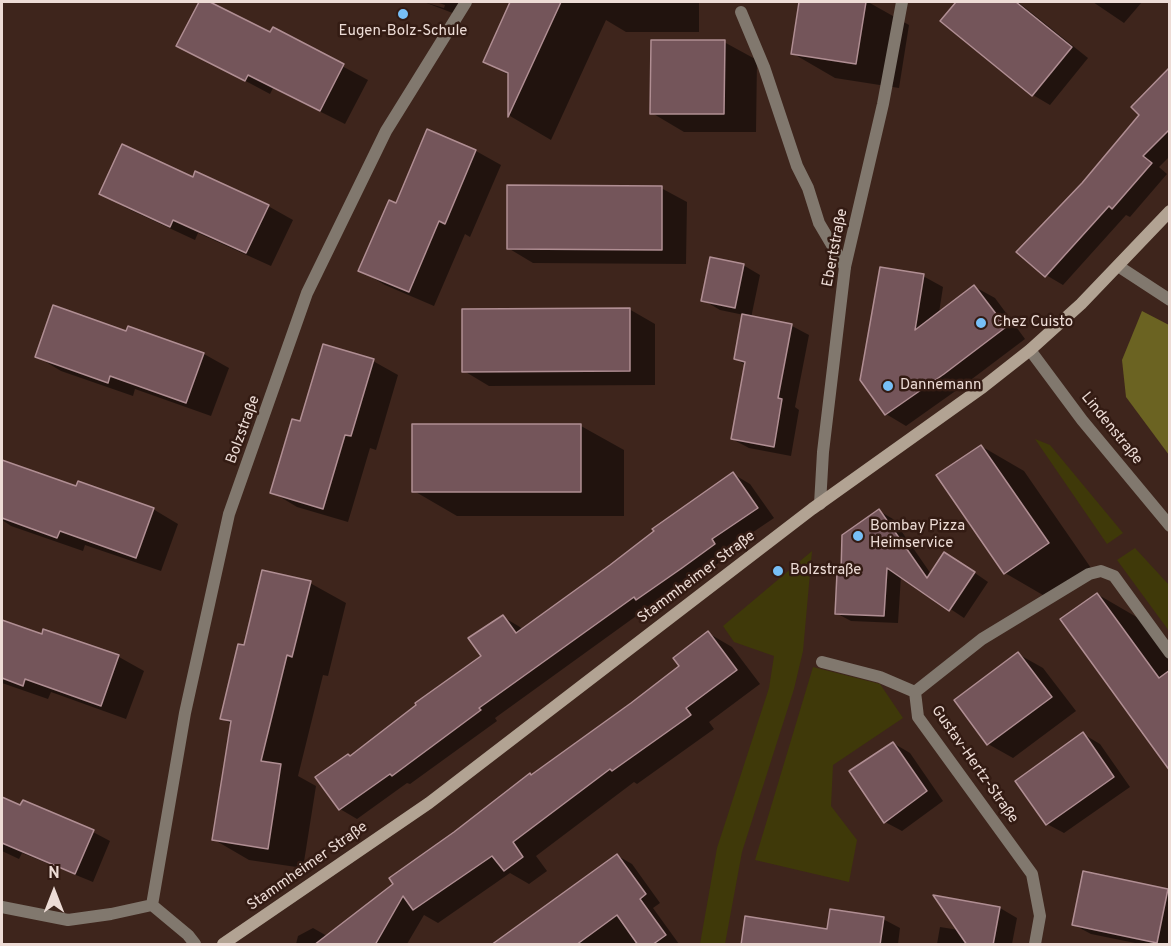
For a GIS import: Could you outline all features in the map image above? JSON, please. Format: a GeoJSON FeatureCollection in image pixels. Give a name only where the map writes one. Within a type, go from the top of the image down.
{"type":"FeatureCollection","features":[{"type":"Feature","properties":{"kind":"main road","name":"Stammheimer Straße"},"geometry":{"type":"LineString","coordinates":[[223,945],[429,803],[820,504],[983,387],[1030,350],[1081,304],[1170,211]]}},
{"type":"Feature","properties":{"kind":"street","name":"Bolzstraße"},"geometry":{"type":"LineString","coordinates":[[152,905],[165,840],[185,713],[229,514],[307,293],[386,131],[466,2]]}},
{"type":"Feature","properties":{"kind":"street","name":"Ebertstraße"},"geometry":{"type":"LineString","coordinates":[[820,504],[823,452],[845,267],[884,104],[902,2]]}},
{"type":"Feature","properties":{"kind":"street"},"geometry":{"type":"LineString","coordinates":[[741,12],[764,67],[819,223],[845,267]]}},
{"type":"Feature","properties":{"kind":"street"},"geometry":{"type":"LineString","coordinates":[[1118,266],[1170,300]]}},
{"type":"Feature","properties":{"kind":"street","name":"Lindenstraße"},"geometry":{"type":"LineString","coordinates":[[1030,350],[1083,420],[1170,526]]}},
{"type":"Feature","properties":{"kind":"street"},"geometry":{"type":"LineString","coordinates":[[822,662],[880,677],[915,692],[982,639],[1089,574],[1101,571],[1114,576],[1170,653]]}},
{"type":"Feature","properties":{"kind":"street","name":"Gustav-Hertz-Straße"},"geometry":{"type":"LineString","coordinates":[[915,692],[918,717],[1032,874],[1040,916],[1035,945]]}},
{"type":"Feature","properties":{"kind":"street"},"geometry":{"type":"LineString","coordinates":[[2,907],[68,920],[152,905],[188,935],[195,945]]}},
{"type":"Feature","properties":{"kind":"shaded area"},"geometry":{"type":"Polygon","coordinates":[[[1142,311],[1169,325],[1169,455],[1126,397],[1122,360],[1142,311]]]}},
{"type":"Feature","properties":{"kind":"shaded area"},"geometry":{"type":"Polygon","coordinates":[[[1035,439],[1050,445],[1123,533],[1107,544],[1035,439]]]}},
{"type":"Feature","properties":{"kind":"shaded area"},"geometry":{"type":"Polygon","coordinates":[[[1135,548],[1169,585],[1169,631],[1117,560],[1135,548]]]}},
{"type":"Feature","properties":{"kind":"shaded area"},"geometry":{"type":"Polygon","coordinates":[[[812,551],[803,651],[794,689],[742,852],[725,944],[700,944],[717,848],[769,688],[774,656],[734,642],[723,626],[812,551]]]}},
{"type":"Feature","properties":{"kind":"shaded area"},"geometry":{"type":"Polygon","coordinates":[[[813,667],[880,684],[903,718],[833,765],[831,806],[857,840],[849,882],[755,860],[813,667]]]}},
{"type":"Feature","properties":{"kind":"building"},"geometry":{"type":"Polygon","coordinates":[[[199,2],[210,2],[270,32],[273,27],[344,64],[320,111],[248,75],[245,81],[176,46],[199,2]]]}},
{"type":"Feature","properties":{"kind":"building"},"geometry":{"type":"Polygon","coordinates":[[[510,2],[561,2],[508,117],[508,73],[483,62],[510,2]]]}},
{"type":"Feature","properties":{"kind":"building"},"geometry":{"type":"Polygon","coordinates":[[[799,2],[866,2],[856,64],[791,54],[799,2]]]}},
{"type":"Feature","properties":{"kind":"building"},"geometry":{"type":"Polygon","coordinates":[[[956,2],[1016,2],[1072,47],[1032,96],[940,21],[956,2]]]}},
{"type":"Feature","properties":{"kind":"building"},"geometry":{"type":"Polygon","coordinates":[[[651,40],[725,40],[724,114],[650,114],[651,40]]]}},
{"type":"Feature","properties":{"kind":"building"},"geometry":{"type":"Polygon","coordinates":[[[1170,67],[1170,129],[1143,156],[1152,163],[1112,209],[1109,206],[1045,277],[1016,252],[1082,183],[1139,115],[1131,107],[1170,67]]]}},
{"type":"Feature","properties":{"kind":"building"},"geometry":{"type":"Polygon","coordinates":[[[427,129],[476,150],[445,224],[439,221],[409,292],[358,271],[389,200],[396,203],[427,129]]]}},
{"type":"Feature","properties":{"kind":"building"},"geometry":{"type":"Polygon","coordinates":[[[122,144],[193,177],[195,171],[269,205],[246,253],[173,220],[170,227],[99,194],[122,144]]]}},
{"type":"Feature","properties":{"kind":"building"},"geometry":{"type":"Polygon","coordinates":[[[507,185],[662,186],[662,250],[507,249],[507,185]]]}},
{"type":"Feature","properties":{"kind":"building"},"geometry":{"type":"Polygon","coordinates":[[[710,257],[744,264],[735,308],[701,301],[710,257]]]}},
{"type":"Feature","properties":{"kind":"building"},"geometry":{"type":"Polygon","coordinates":[[[880,267],[924,274],[915,330],[974,285],[1006,327],[885,415],[860,380],[880,267]]]}},
{"type":"Feature","properties":{"kind":"building"},"geometry":{"type":"Polygon","coordinates":[[[53,305],[126,331],[128,326],[204,353],[186,403],[110,376],[108,383],[35,357],[53,305]]]}},
{"type":"Feature","properties":{"kind":"building"},"geometry":{"type":"Polygon","coordinates":[[[630,308],[630,371],[462,372],[462,309],[630,308]]]}},
{"type":"Feature","properties":{"kind":"building"},"geometry":{"type":"Polygon","coordinates":[[[742,314],[792,324],[778,398],[782,399],[774,447],[731,439],[745,362],[734,359],[742,314]]]}},
{"type":"Feature","properties":{"kind":"building"},"geometry":{"type":"Polygon","coordinates":[[[323,344],[374,359],[351,436],[345,435],[323,509],[270,493],[292,419],[300,421],[323,344]]]}},
{"type":"Feature","properties":{"kind":"building"},"geometry":{"type":"Polygon","coordinates":[[[412,424],[581,424],[581,492],[412,492],[412,424]]]}},
{"type":"Feature","properties":{"kind":"building"},"geometry":{"type":"Polygon","coordinates":[[[981,445],[1049,543],[1004,574],[936,475],[981,445]]]}},
{"type":"Feature","properties":{"kind":"building"},"geometry":{"type":"Polygon","coordinates":[[[2,460],[76,486],[78,481],[154,508],[136,558],[60,531],[57,538],[2,518],[2,460]]]}},
{"type":"Feature","properties":{"kind":"building"},"geometry":{"type":"Polygon","coordinates":[[[733,472],[758,508],[712,539],[715,544],[682,568],[636,600],[634,597],[479,708],[481,710],[392,776],[390,774],[339,810],[315,777],[348,754],[350,756],[416,705],[415,703],[481,656],[468,638],[503,615],[516,633],[610,565],[654,531],[652,529],[733,472]]]}},
{"type":"Feature","properties":{"kind":"building"},"geometry":{"type":"Polygon","coordinates":[[[879,509],[927,578],[944,552],[975,572],[949,611],[887,568],[884,616],[835,614],[837,573],[841,573],[842,535],[879,509]]]}},
{"type":"Feature","properties":{"kind":"building"},"geometry":{"type":"Polygon","coordinates":[[[262,570],[311,581],[292,657],[287,655],[261,761],[281,764],[268,849],[212,840],[231,721],[220,719],[238,644],[244,645],[262,570]]]}},
{"type":"Feature","properties":{"kind":"building"},"geometry":{"type":"Polygon","coordinates":[[[1097,593],[1159,678],[1170,670],[1170,771],[1060,619],[1097,593]]]}},
{"type":"Feature","properties":{"kind":"building"},"geometry":{"type":"Polygon","coordinates":[[[2,620],[42,634],[43,629],[119,655],[101,706],[25,679],[23,686],[2,678],[2,620]]]}},
{"type":"Feature","properties":{"kind":"building"},"geometry":{"type":"Polygon","coordinates":[[[708,631],[737,670],[686,708],[691,715],[612,771],[610,769],[513,842],[523,857],[504,871],[492,856],[413,910],[403,896],[375,945],[314,945],[393,884],[389,878],[679,666],[673,658],[708,631]]]}},
{"type":"Feature","properties":{"kind":"building"},"geometry":{"type":"Polygon","coordinates":[[[1018,652],[1052,697],[987,745],[954,700],[1018,652]]]}},
{"type":"Feature","properties":{"kind":"building"},"geometry":{"type":"Polygon","coordinates":[[[1083,732],[1114,777],[1046,825],[1015,781],[1083,732]]]}},
{"type":"Feature","properties":{"kind":"building"},"geometry":{"type":"Polygon","coordinates":[[[893,742],[927,791],[884,823],[849,771],[893,742]]]}},
{"type":"Feature","properties":{"kind":"building"},"geometry":{"type":"Polygon","coordinates":[[[2,797],[20,805],[23,800],[94,830],[75,874],[2,843],[2,797]]]}},
{"type":"Feature","properties":{"kind":"building"},"geometry":{"type":"Polygon","coordinates":[[[617,854],[646,894],[640,899],[666,935],[652,945],[638,945],[617,915],[576,945],[491,945],[617,854]]]}},
{"type":"Feature","properties":{"kind":"building"},"geometry":{"type":"Polygon","coordinates":[[[1083,871],[1168,889],[1157,943],[1072,925],[1083,871]]]}},
{"type":"Feature","properties":{"kind":"building"},"geometry":{"type":"Polygon","coordinates":[[[933,895],[1000,907],[993,945],[967,945],[933,895]]]}},
{"type":"Feature","properties":{"kind":"building"},"geometry":{"type":"Polygon","coordinates":[[[830,909],[884,917],[880,945],[741,945],[745,916],[827,929],[830,909]]]}},
{"type":"Feature","properties":{"kind":"place","name":"Eugen-Bolz-Schule"},"geometry":{"type":"Point","coordinates":[403,14]}},
{"type":"Feature","properties":{"kind":"place","name":"Chez Cuisto"},"geometry":{"type":"Point","coordinates":[981,323]}},
{"type":"Feature","properties":{"kind":"place","name":"Dannemann"},"geometry":{"type":"Point","coordinates":[888,386]}},
{"type":"Feature","properties":{"kind":"place","name":"Bombay Pizza Heimservice"},"geometry":{"type":"Point","coordinates":[858,536]}},
{"type":"Feature","properties":{"kind":"place","name":"Bolzstraße"},"geometry":{"type":"Point","coordinates":[778,571]}}]}
